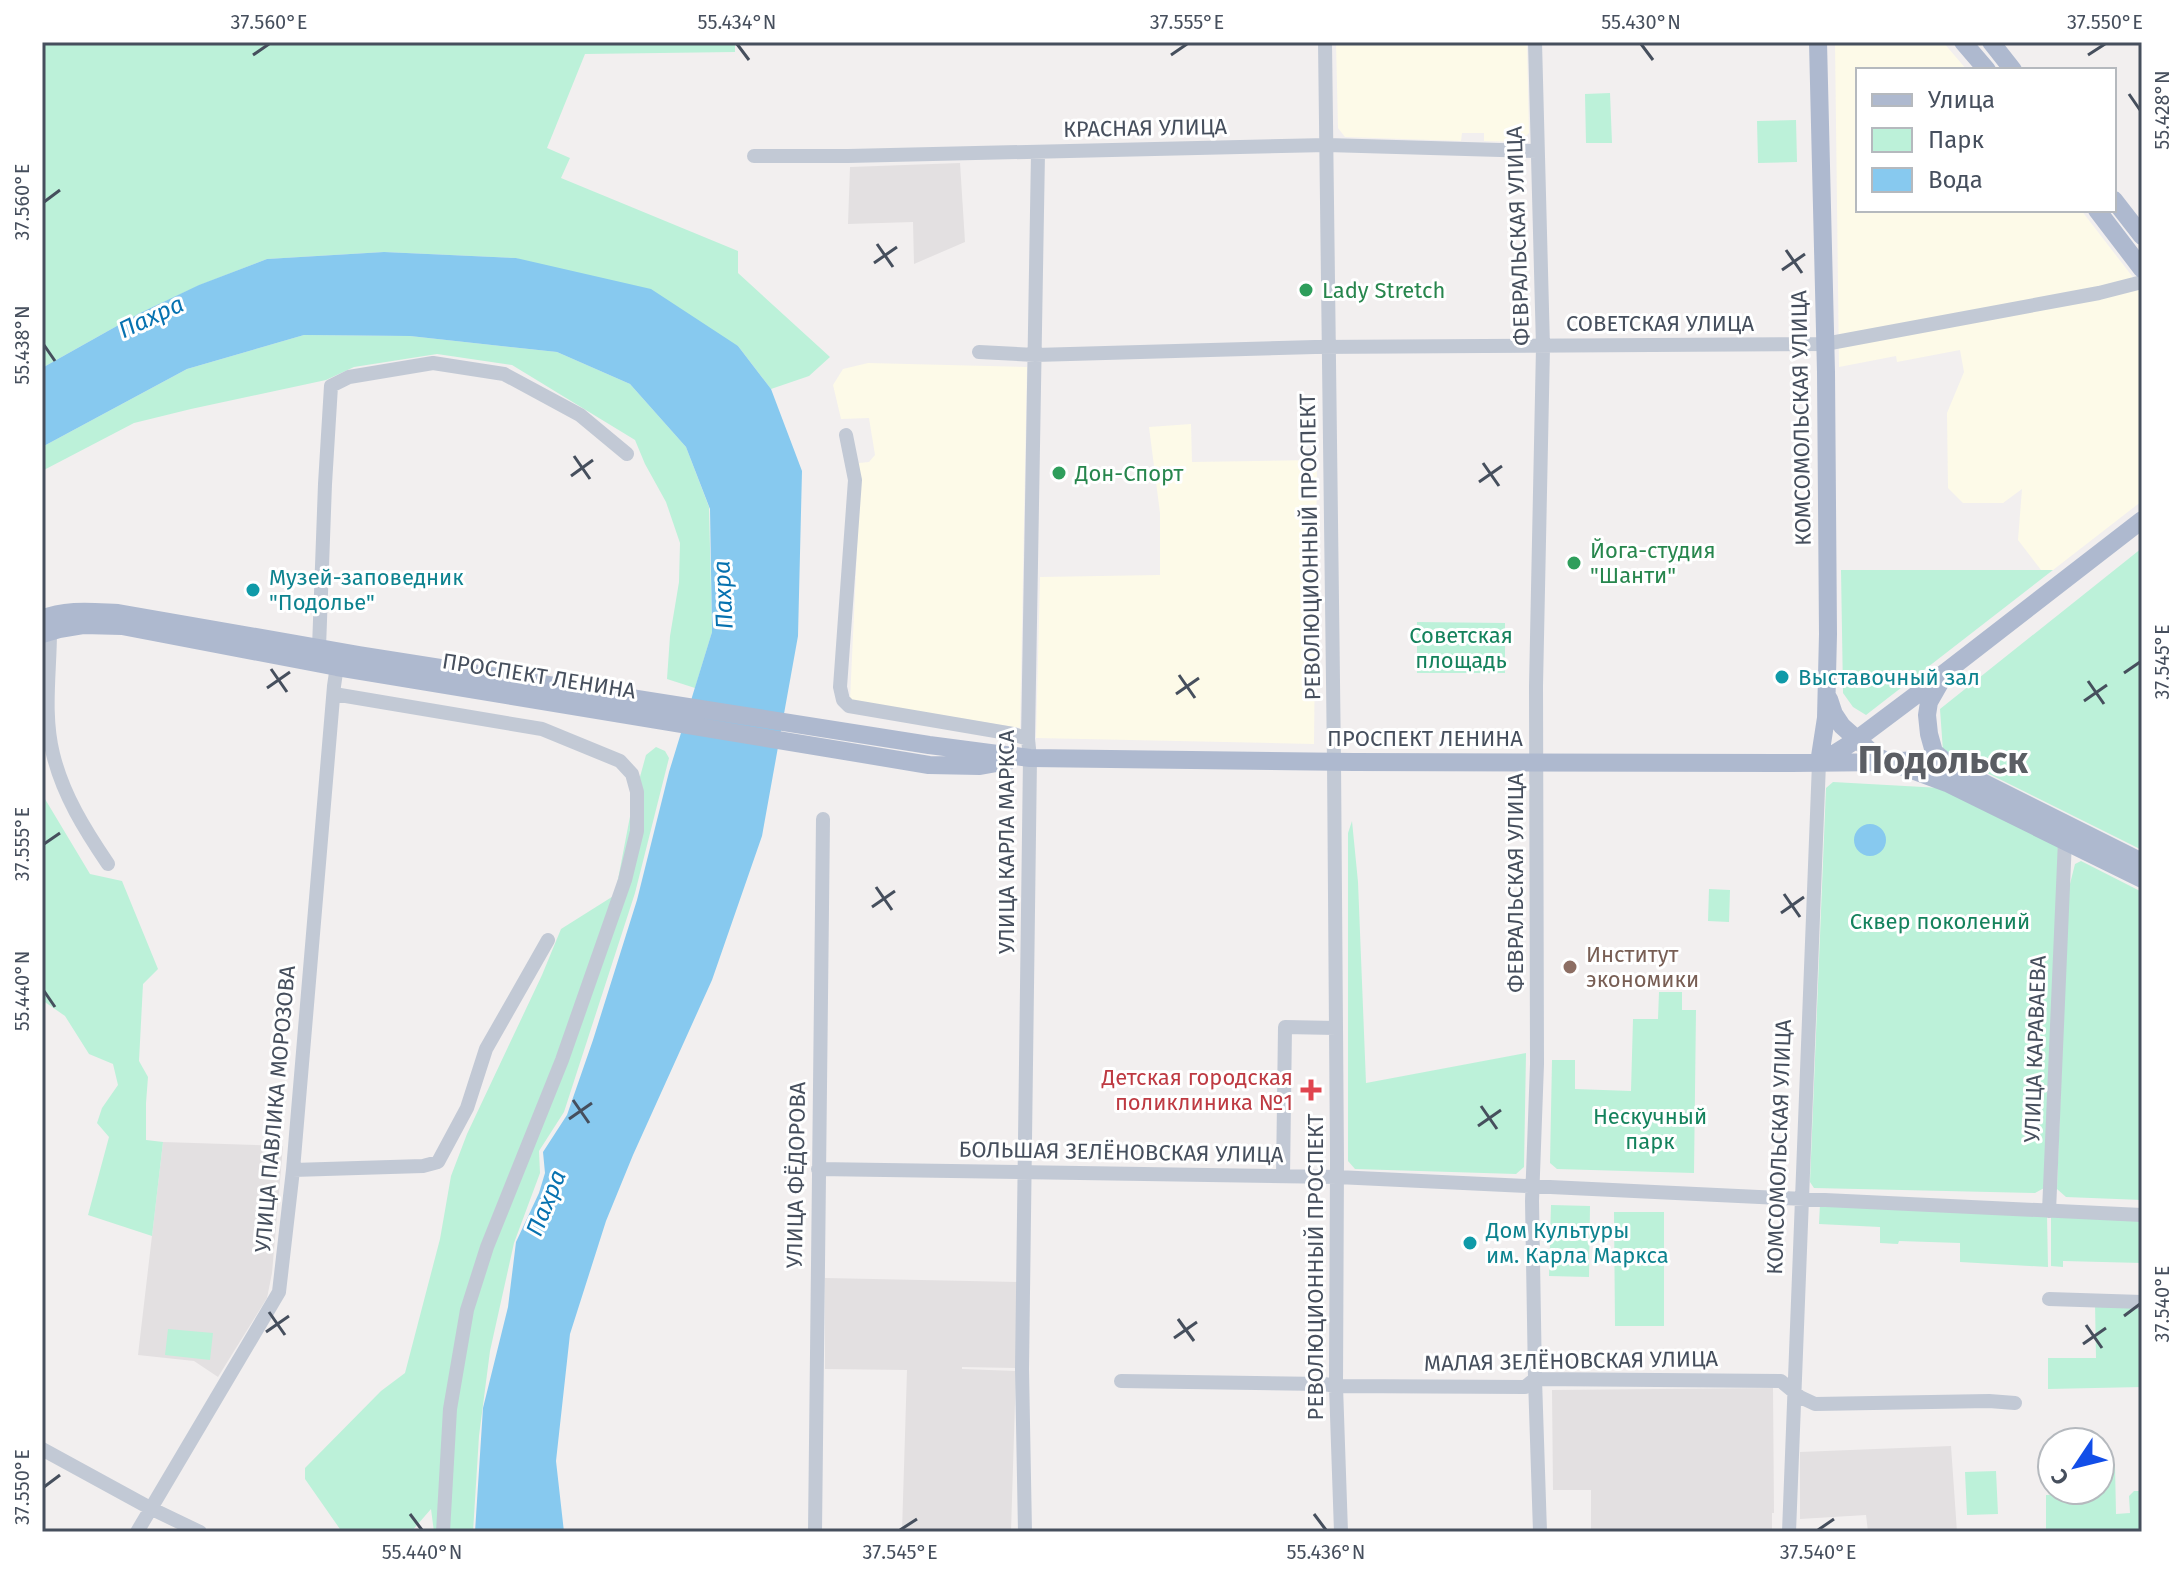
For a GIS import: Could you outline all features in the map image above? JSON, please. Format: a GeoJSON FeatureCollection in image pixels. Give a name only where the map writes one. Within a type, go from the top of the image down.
{"type":"FeatureCollection","features":[{"type":"Feature","properties":{"kind":"main road","name":"КОМСОМОЛЬСКАЯ УЛИЦА"},"geometry":{"type":"LineString","coordinates":[[1818,42],[1828,697],[1819,763]]}},
{"type":"Feature","properties":{"kind":"main road"},"geometry":{"type":"LineString","coordinates":[[1963,42],[1985,68]]}},
{"type":"Feature","properties":{"kind":"main road"},"geometry":{"type":"LineString","coordinates":[[1991,42],[2011,68]]}},
{"type":"Feature","properties":{"kind":"main road"},"geometry":{"type":"LineString","coordinates":[[2116,203],[2142,236]]}},
{"type":"Feature","properties":{"kind":"main road"},"geometry":{"type":"LineString","coordinates":[[2099,212],[2142,269]]}},
{"type":"Feature","properties":{"kind":"main road"},"geometry":{"type":"LineString","coordinates":[[1819,763],[1856,740],[2142,520]]}},
{"type":"Feature","properties":{"kind":"main road","name":"ПРОСПЕКТ ЛЕНИНА"},"geometry":{"type":"LineString","coordinates":[[45,628],[53,615],[118,613],[319,648],[338,659]]}},
{"type":"Feature","properties":{"kind":"main road","name":"ПРОСПЕКТ ЛЕНИНА"},"geometry":{"type":"LineString","coordinates":[[45,628],[122,626],[515,687],[929,745],[1334,761],[1819,763],[1915,760],[1954,768]]}},
{"type":"Feature","properties":{"kind":"main road"},"geometry":{"type":"LineString","coordinates":[[1945,673],[1929,702],[1927,715],[1934,752],[1954,768],[2142,862]]}},
{"type":"Feature","properties":{"kind":"main road","name":"ПРОСПЕКТ ЛЕНИНА"},"geometry":{"type":"LineString","coordinates":[[515,687],[929,765],[980,766],[1029,748]]}},
{"type":"Feature","properties":{"kind":"main road"},"geometry":{"type":"LineString","coordinates":[[1828,697],[1834,714],[1856,740],[1877,757],[1947,783],[2142,879]]}},
{"type":"Feature","properties":{"kind":"street","name":"РЕВОЛЮЦИОННЫЙ ПРОСПЕКТ"},"geometry":{"type":"LineString","coordinates":[[1325,42],[1334,761],[1336,1386],[1341,1532]]}},
{"type":"Feature","properties":{"kind":"street","name":"ФЕВРАЛЬСКАЯ УЛИЦА"},"geometry":{"type":"LineString","coordinates":[[1535,42],[1543,347],[1536,670],[1537,1064],[1533,1187],[1540,1532]]}},
{"type":"Feature","properties":{"kind":"street","name":"КРАСНАЯ УЛИЦА"},"geometry":{"type":"LineString","coordinates":[[754,156],[1038,153],[1327,145],[1537,151]]}},
{"type":"Feature","properties":{"kind":"street","name":"УЛИЦА КАРЛА МАРКСА"},"geometry":{"type":"LineString","coordinates":[[1025,1532],[1022,1369],[1038,153]]}},
{"type":"Feature","properties":{"kind":"street","name":"СОВЕТСКАЯ УЛИЦА"},"geometry":{"type":"LineString","coordinates":[[979,352],[1035,355],[1330,347],[1825,344],[2099,293],[2142,282]]}},
{"type":"Feature","properties":{"kind":"street"},"geometry":{"type":"LineString","coordinates":[[319,648],[331,386],[349,377],[433,363],[504,374],[580,415],[627,454]]}},
{"type":"Feature","properties":{"kind":"street"},"geometry":{"type":"LineString","coordinates":[[846,435],[855,480],[840,687],[843,700],[849,706],[1013,734],[1029,748]]}},
{"type":"Feature","properties":{"kind":"street"},"geometry":{"type":"LineString","coordinates":[[45,628],[52,751],[62,784],[85,830],[108,864]]}},
{"type":"Feature","properties":{"kind":"street","name":"УЛИЦА ПАВЛИКА МОРОЗОВА"},"geometry":{"type":"LineString","coordinates":[[137,1532],[279,1292],[293,1170],[338,659]]}},
{"type":"Feature","properties":{"kind":"street"},"geometry":{"type":"LineString","coordinates":[[334,694],[542,729],[620,761],[632,774],[637,792],[637,831],[625,880],[562,1060],[487,1247],[467,1310],[450,1409],[443,1532]]}},
{"type":"Feature","properties":{"kind":"street","name":"КОМСОМОЛЬСКАЯ УЛИЦА"},"geometry":{"type":"LineString","coordinates":[[1789,1532],[1819,763]]}},
{"type":"Feature","properties":{"kind":"street","name":"УЛИЦА ФЁДОРОВА"},"geometry":{"type":"LineString","coordinates":[[815,1532],[823,819]]}},
{"type":"Feature","properties":{"kind":"street","name":"УЛИЦА КАРАВАЕВА"},"geometry":{"type":"LineString","coordinates":[[2049,1211],[2065,840]]}},
{"type":"Feature","properties":{"kind":"street"},"geometry":{"type":"LineString","coordinates":[[293,1170],[423,1166],[438,1162],[467,1108],[486,1049],[548,940]]}},
{"type":"Feature","properties":{"kind":"street"},"geometry":{"type":"LineString","coordinates":[[1283,1176],[1285,1027],[1336,1028]]}},
{"type":"Feature","properties":{"kind":"street","name":"БОЛЬШАЯ ЗЕЛЁНОВСКАЯ УЛИЦА"},"geometry":{"type":"LineString","coordinates":[[818,1169],[1337,1177],[2142,1215]]}},
{"type":"Feature","properties":{"kind":"street"},"geometry":{"type":"LineString","coordinates":[[2049,1299],[2142,1302]]}},
{"type":"Feature","properties":{"kind":"street","name":"МАЛАЯ ЗЕЛЁНОВСКАЯ УЛИЦА"},"geometry":{"type":"LineString","coordinates":[[1121,1381],[1525,1387],[1535,1379],[1781,1381],[1815,1404],[2015,1403]]}},
{"type":"Feature","properties":{"kind":"street"},"geometry":{"type":"LineString","coordinates":[[42,1449],[200,1532]]}},
{"type":"Feature","properties":{"kind":"shaded area"},"geometry":{"type":"Polygon","coordinates":[[[1336,42],[1527,42],[1529,133],[1520,142],[1484,141],[1484,133],[1462,133],[1461,141],[1345,137],[1338,128],[1336,42]]]}},
{"type":"Feature","properties":{"kind":"shaded area"},"geometry":{"type":"Polygon","coordinates":[[[1835,42],[1943,42],[1965,68],[1856,68],[1856,212],[2083,212],[2142,289],[2142,501],[2053,570],[2041,570],[2018,540],[2022,489],[2003,503],[1963,503],[1948,488],[1947,413],[1964,372],[1960,350],[1897,362],[1896,356],[1839,367],[1835,42]]]}},
{"type":"Feature","properties":{"kind":"shaded area"},"geometry":{"type":"Polygon","coordinates":[[[960,163],[965,242],[914,264],[913,222],[848,224],[850,167],[960,163]]]}},
{"type":"Feature","properties":{"kind":"shaded area"},"geometry":{"type":"Polygon","coordinates":[[[868,363],[1027,367],[1020,728],[850,700],[859,463],[869,462],[875,455],[869,418],[841,419],[833,385],[843,369],[868,363]]]}},
{"type":"Feature","properties":{"kind":"shaded area"},"geometry":{"type":"Polygon","coordinates":[[[1191,424],[1192,462],[1317,460],[1314,744],[1036,738],[1040,577],[1160,575],[1160,513],[1149,427],[1191,424]]]}},
{"type":"Feature","properties":{"kind":"shaded area"},"geometry":{"type":"Polygon","coordinates":[[[163,1142],[283,1146],[267,1298],[218,1377],[194,1361],[138,1355],[163,1142]]]}},
{"type":"Feature","properties":{"kind":"shaded area"},"geometry":{"type":"Polygon","coordinates":[[[825,1278],[1017,1282],[1016,1368],[962,1367],[1016,1371],[1011,1532],[902,1532],[907,1370],[825,1369],[825,1278]]]}},
{"type":"Feature","properties":{"kind":"shaded area"},"geometry":{"type":"Polygon","coordinates":[[[1773,1388],[1772,1532],[1591,1532],[1591,1490],[1553,1490],[1552,1390],[1773,1388]]]}},
{"type":"Feature","properties":{"kind":"shaded area"},"geometry":{"type":"Polygon","coordinates":[[[1951,1446],[1957,1532],[1868,1532],[1866,1515],[1800,1519],[1800,1452],[1951,1446]]]}},
{"type":"Feature","properties":{"kind":"green space"},"geometry":{"type":"Polygon","coordinates":[[[42,42],[735,42],[735,52],[585,54],[547,148],[570,158],[561,178],[738,251],[738,273],[830,357],[809,376],[771,389],[738,346],[516,258],[384,252],[267,259],[140,313],[42,368],[42,42]]]}},
{"type":"Feature","properties":{"kind":"green space"},"geometry":{"type":"Polygon","coordinates":[[[1610,93],[1612,143],[1586,143],[1585,94],[1610,93]]]}},
{"type":"Feature","properties":{"kind":"green space"},"geometry":{"type":"Polygon","coordinates":[[[1796,120],[1797,162],[1758,163],[1757,121],[1796,120]]]}},
{"type":"Feature","properties":{"kind":"green space"},"geometry":{"type":"Polygon","coordinates":[[[304,335],[410,336],[557,352],[630,384],[686,447],[709,507],[712,632],[695,688],[667,679],[679,582],[680,543],[666,502],[635,440],[512,365],[437,354],[354,367],[326,380],[134,423],[42,471],[42,447],[187,369],[304,335]]]}},
{"type":"Feature","properties":{"kind":"green space"},"geometry":{"type":"Polygon","coordinates":[[[2142,548],[2142,850],[1943,751],[1940,709],[2142,548]]]}},
{"type":"Feature","properties":{"kind":"green space"},"geometry":{"type":"Polygon","coordinates":[[[1841,570],[2053,570],[1866,715],[1853,707],[1843,693],[1841,570]]]}},
{"type":"Feature","properties":{"kind":"green space","name":"Советская площадь"},"geometry":{"type":"Polygon","coordinates":[[[1417,622],[1505,623],[1505,673],[1417,673],[1417,622]]]}},
{"type":"Feature","properties":{"kind":"green space"},"geometry":{"type":"Polygon","coordinates":[[[656,747],[665,751],[669,758],[635,893],[564,1112],[539,1151],[540,1173],[514,1243],[490,1351],[479,1436],[473,1532],[434,1532],[431,1509],[411,1532],[342,1532],[305,1479],[305,1468],[381,1391],[405,1373],[440,1239],[451,1176],[467,1134],[561,929],[615,895],[632,806],[646,755],[656,747]]]}},
{"type":"Feature","properties":{"kind":"green space","name":"Сквер поколений"},"geometry":{"type":"Polygon","coordinates":[[[1833,782],[1941,788],[2059,846],[2046,1187],[2035,1193],[1814,1188],[1810,1182],[1826,788],[1833,782]]]}},
{"type":"Feature","properties":{"kind":"green space"},"geometry":{"type":"Polygon","coordinates":[[[42,797],[90,874],[122,881],[158,969],[143,984],[139,1061],[148,1077],[146,1140],[163,1142],[152,1236],[88,1215],[109,1137],[97,1123],[102,1108],[118,1085],[113,1064],[89,1054],[65,1016],[42,1000],[42,797]]]}},
{"type":"Feature","properties":{"kind":"green space"},"geometry":{"type":"Polygon","coordinates":[[[1352,821],[1358,882],[1366,1083],[1526,1053],[1524,1167],[1516,1174],[1355,1169],[1348,1161],[1348,833],[1352,821]]]}},
{"type":"Feature","properties":{"kind":"green space"},"geometry":{"type":"Polygon","coordinates":[[[2081,861],[2142,892],[2142,1200],[2066,1197],[2057,1189],[2068,892],[2075,864],[2081,861]]]}},
{"type":"Feature","properties":{"kind":"green space"},"geometry":{"type":"Polygon","coordinates":[[[1709,889],[1730,890],[1729,922],[1708,921],[1709,889]]]}},
{"type":"Feature","properties":{"kind":"green space","name":"Нескучный парк"},"geometry":{"type":"Polygon","coordinates":[[[1659,992],[1682,992],[1682,1010],[1696,1010],[1694,1173],[1557,1169],[1550,1163],[1552,1060],[1575,1060],[1575,1089],[1631,1091],[1633,1019],[1658,1019],[1659,992]]]}},
{"type":"Feature","properties":{"kind":"green space"},"geometry":{"type":"Polygon","coordinates":[[[1820,1204],[2047,1215],[2048,1267],[1960,1262],[1960,1243],[1880,1243],[1880,1227],[1819,1224],[1820,1204]]]}},
{"type":"Feature","properties":{"kind":"green space"},"geometry":{"type":"Polygon","coordinates":[[[1551,1205],[1590,1206],[1589,1277],[1549,1276],[1551,1205]]]}},
{"type":"Feature","properties":{"kind":"green space"},"geometry":{"type":"Polygon","coordinates":[[[1614,1212],[1664,1212],[1664,1326],[1615,1326],[1614,1212]]]}},
{"type":"Feature","properties":{"kind":"green space"},"geometry":{"type":"Polygon","coordinates":[[[2051,1214],[2142,1218],[2142,1263],[2063,1261],[2063,1267],[2051,1266],[2051,1214]]]}},
{"type":"Feature","properties":{"kind":"green space"},"geometry":{"type":"Polygon","coordinates":[[[2095,1303],[2142,1304],[2142,1387],[2048,1389],[2048,1358],[2096,1358],[2095,1303]]]}},
{"type":"Feature","properties":{"kind":"green space"},"geometry":{"type":"Polygon","coordinates":[[[168,1329],[213,1333],[210,1360],[165,1355],[168,1329]]]}},
{"type":"Feature","properties":{"kind":"green space"},"geometry":{"type":"Polygon","coordinates":[[[1996,1471],[1998,1514],[1967,1515],[1965,1472],[1996,1471]]]}},
{"type":"Feature","properties":{"kind":"green space"},"geometry":{"type":"Polygon","coordinates":[[[2134,1491],[2142,1491],[2142,1532],[2046,1532],[2046,1506],[2116,1506],[2116,1514],[2130,1513],[2129,1496],[2134,1491]]]}},
{"type":"Feature","properties":{"kind":"water","name":"Пахра"},"geometry":{"type":"Polygon","coordinates":[[[384,252],[516,258],[651,289],[738,346],[771,389],[802,471],[798,636],[762,836],[712,980],[606,1221],[570,1334],[556,1461],[564,1532],[475,1532],[483,1408],[508,1307],[516,1242],[545,1173],[543,1152],[567,1115],[593,1040],[637,900],[669,772],[712,632],[710,509],[686,447],[630,384],[557,352],[410,336],[304,335],[187,369],[42,447],[42,368],[140,313],[199,285],[267,259],[384,252]]]}},
{"type":"Feature","properties":{"kind":"water"},"geometry":{"type":"Polygon","coordinates":[[[1870,824],[1881,829],[1886,840],[1881,851],[1870,856],[1859,851],[1854,840],[1859,829],[1870,824]]]}},
{"type":"Feature","properties":{"kind":"place","name":"Lady Stretch"},"geometry":{"type":"Point","coordinates":[1306,290]}},
{"type":"Feature","properties":{"kind":"place","name":"Дон-Спорт"},"geometry":{"type":"Point","coordinates":[1059,473]}},
{"type":"Feature","properties":{"kind":"place","name":"Йога-студия \"Шанти\""},"geometry":{"type":"Point","coordinates":[1574,563]}},
{"type":"Feature","properties":{"kind":"place","name":"Музей-заповедник \"Подолье\""},"geometry":{"type":"Point","coordinates":[253,590]}},
{"type":"Feature","properties":{"kind":"place","name":"Выставочный зал"},"geometry":{"type":"Point","coordinates":[1782,677]}},
{"type":"Feature","properties":{"kind":"place","name":"Институт экономики"},"geometry":{"type":"Point","coordinates":[1570,967]}},
{"type":"Feature","properties":{"kind":"place","name":"Детская городская поликлиника №1"},"geometry":{"type":"Point","coordinates":[1311,1090]}},
{"type":"Feature","properties":{"kind":"place","name":"Дом Культуры им. Карла Маркса"},"geometry":{"type":"Point","coordinates":[1470,1243]}},
{"type":"Feature","properties":{"kind":"district","name":"Подольск"},"geometry":{"type":"Point","coordinates":[1943,760]}}]}
